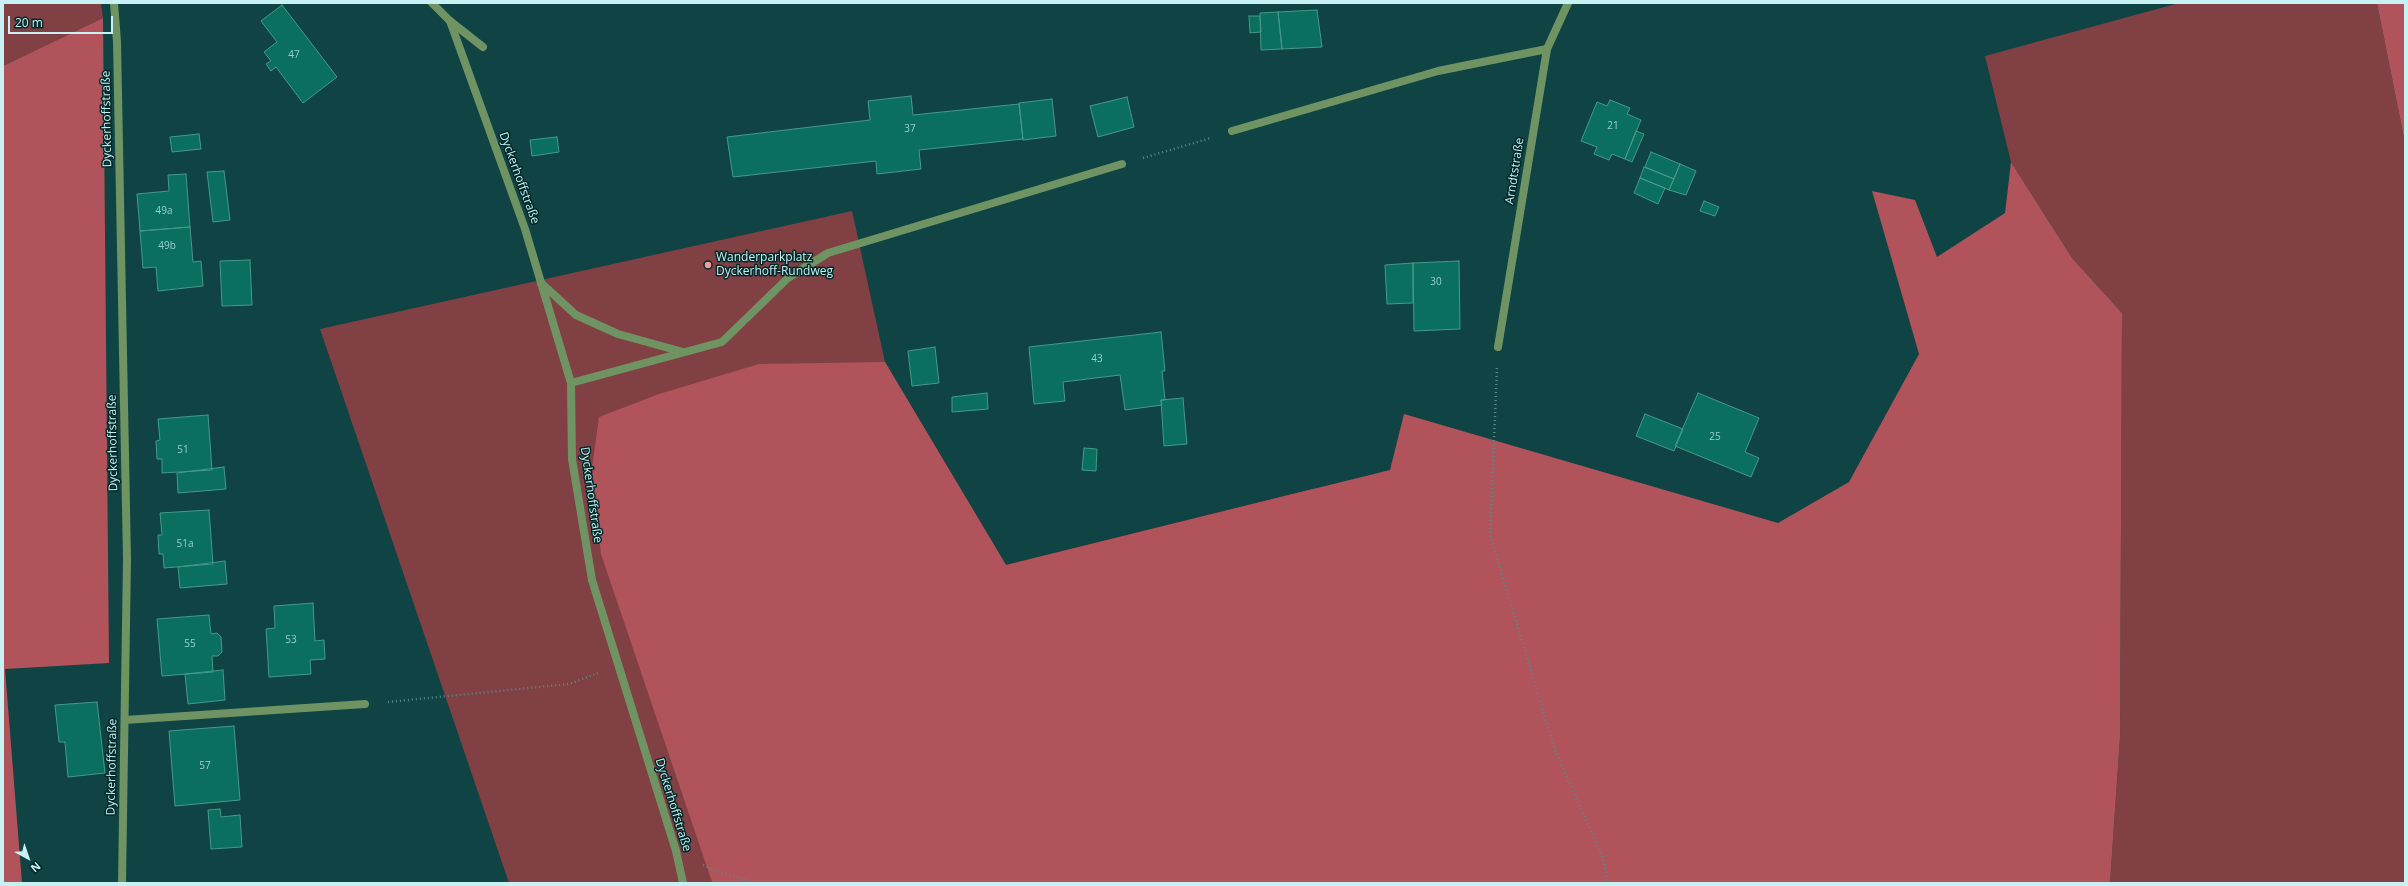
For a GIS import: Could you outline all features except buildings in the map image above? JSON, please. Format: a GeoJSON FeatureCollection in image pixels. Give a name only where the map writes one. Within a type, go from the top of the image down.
{"type":"FeatureCollection","features":[{"type":"Feature","properties":{"kind":"street","name":"Dyckerhoffstraße"},"geometry":{"type":"LineString","coordinates":[[114,3],[118,50],[126,551],[122,883]]}},
{"type":"Feature","properties":{"kind":"street","name":"Dyckerhoffstraße"},"geometry":{"type":"LineString","coordinates":[[432,3],[450,21],[525,228],[571,383],[572,459],[589,565],[616,664],[676,851],[683,883]]}},
{"type":"Feature","properties":{"kind":"street","name":"Arndtstraße"},"geometry":{"type":"LineString","coordinates":[[1498,348],[1547,50],[1568,3]]}},
{"type":"Feature","properties":{"kind":"street"},"geometry":{"type":"LineString","coordinates":[[450,21],[483,47]]}},
{"type":"Feature","properties":{"kind":"street"},"geometry":{"type":"LineString","coordinates":[[1232,131],[1438,72],[1547,50]]}},
{"type":"Feature","properties":{"kind":"street"},"geometry":{"type":"LineString","coordinates":[[571,383],[722,342],[788,278],[828,253],[1122,164]]}},
{"type":"Feature","properties":{"kind":"street"},"geometry":{"type":"LineString","coordinates":[[541,282],[576,315],[618,334],[684,353]]}},
{"type":"Feature","properties":{"kind":"street"},"geometry":{"type":"LineString","coordinates":[[125,720],[365,704]]}},
{"type":"Feature","properties":{"kind":"path"},"geometry":{"type":"LineString","coordinates":[[1122,164],[1232,131]]}},
{"type":"Feature","properties":{"kind":"path"},"geometry":{"type":"LineString","coordinates":[[1498,348],[1490,535],[1555,750],[1603,858],[1608,883]]}},
{"type":"Feature","properties":{"kind":"path"},"geometry":{"type":"LineString","coordinates":[[365,704],[569,684],[616,664]]}},
{"type":"Feature","properties":{"kind":"path"},"geometry":{"type":"LineString","coordinates":[[676,851],[716,871],[756,883]]}},
{"type":"Feature","properties":{"kind":"shaded area"},"geometry":{"type":"Polygon","coordinates":[[[3,3],[101,3],[103,18],[3,66],[3,3]]]}},
{"type":"Feature","properties":{"kind":"shaded area"},"geometry":{"type":"Polygon","coordinates":[[[2179,3],[2377,3],[2405,143],[2405,883],[2110,883],[2120,737],[2122,313],[2072,258],[2011,162],[1985,56],[2179,3]]]}},
{"type":"Feature","properties":{"kind":"shaded area"},"geometry":{"type":"Polygon","coordinates":[[[2377,3],[2405,3],[2405,143],[2377,3]]]}},
{"type":"Feature","properties":{"kind":"shaded area"},"geometry":{"type":"Polygon","coordinates":[[[103,18],[109,663],[5,669],[22,883],[3,883],[3,66],[103,18]]]}},
{"type":"Feature","properties":{"kind":"shaded area"},"geometry":{"type":"Polygon","coordinates":[[[2011,162],[2072,258],[2122,313],[2120,737],[2110,883],[704,883],[712,882],[601,554],[592,468],[599,417],[659,394],[759,364],[885,362],[1006,565],[1390,470],[1404,414],[1778,523],[1849,482],[1919,354],[1872,191],[1915,200],[1937,257],[2005,213],[2011,162]]]}},
{"type":"Feature","properties":{"kind":"shaded area"},"geometry":{"type":"Polygon","coordinates":[[[852,211],[885,362],[1006,565],[1316,488],[1245,883],[509,883],[320,329],[852,211]]]}},
{"type":"Feature","properties":{"kind":"place","name":"Wanderparkplatz Dyckerhoff-Rundweg"},"geometry":{"type":"Point","coordinates":[708,265]}}]}
